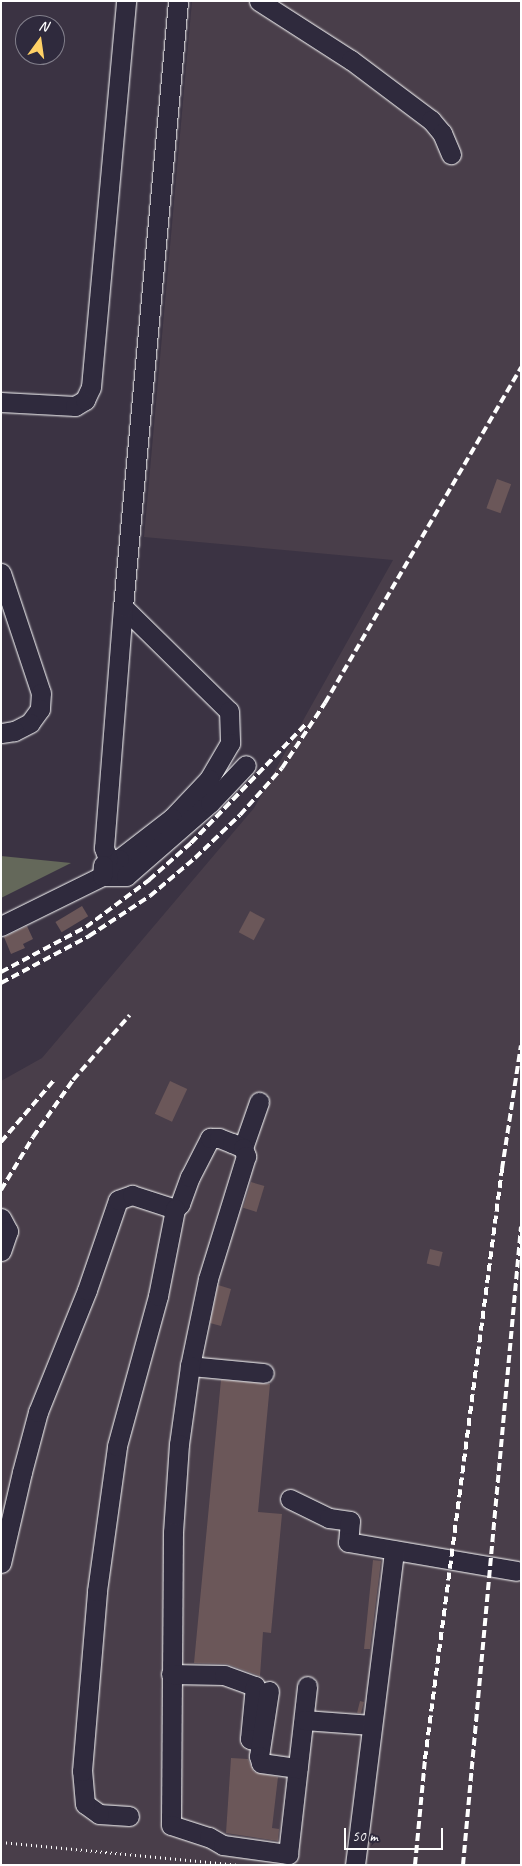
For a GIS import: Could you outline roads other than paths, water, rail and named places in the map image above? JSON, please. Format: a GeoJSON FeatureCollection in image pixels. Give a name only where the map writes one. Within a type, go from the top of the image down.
{"type":"FeatureCollection","features":[{"type":"Feature","properties":{"kind":"street"},"geometry":{"type":"LineString","coordinates":[[1,402],[75,406],[85,400],[91,387],[126,1]]}},
{"type":"Feature","properties":{"kind":"street"},"geometry":{"type":"LineString","coordinates":[[105,867],[104,848],[123,607],[178,1]]}},
{"type":"Feature","properties":{"kind":"street"},"geometry":{"type":"LineString","coordinates":[[259,1],[351,60],[431,120],[442,133],[452,154]]}},
{"type":"Feature","properties":{"kind":"street"},"geometry":{"type":"LineString","coordinates":[[1,573],[41,693],[40,709],[30,723],[14,731],[1,733]]}},
{"type":"Feature","properties":{"kind":"street"},"geometry":{"type":"LineString","coordinates":[[1,926],[119,859],[172,818],[209,779],[230,743],[229,712],[123,607]]}},
{"type":"Feature","properties":{"kind":"street"},"geometry":{"type":"LineString","coordinates":[[105,867],[126,876],[210,803],[246,764]]}},
{"type":"Feature","properties":{"kind":"street"},"geometry":{"type":"LineString","coordinates":[[259,1102],[243,1148],[246,1156],[208,1279],[190,1366],[179,1444],[173,1532],[171,1825],[209,1837],[222,1845],[260,1858],[288,1854],[307,1686]]}},
{"type":"Feature","properties":{"kind":"street"},"geometry":{"type":"LineString","coordinates":[[129,1816],[99,1814],[85,1804],[82,1770],[97,1591],[117,1446],[158,1296],[175,1209],[180,1204],[190,1177],[210,1138],[219,1138],[243,1148]]}},
{"type":"Feature","properties":{"kind":"street"},"geometry":{"type":"LineString","coordinates":[[1,1562],[38,1412],[87,1290],[118,1200],[132,1195],[175,1209]]}},
{"type":"Feature","properties":{"kind":"street"},"geometry":{"type":"LineString","coordinates":[[1,1218],[8,1231],[1,1251]]}},
{"type":"Feature","properties":{"kind":"street"},"geometry":{"type":"LineString","coordinates":[[190,1366],[264,1373]]}},
{"type":"Feature","properties":{"kind":"street"},"geometry":{"type":"LineString","coordinates":[[290,1499],[330,1518],[350,1521],[348,1542],[517,1571]]}},
{"type":"Feature","properties":{"kind":"street"},"geometry":{"type":"LineString","coordinates":[[355,1865],[394,1550]]}},
{"type":"Feature","properties":{"kind":"street"},"geometry":{"type":"LineString","coordinates":[[171,1674],[224,1675],[255,1686],[250,1739],[261,1742]]}},
{"type":"Feature","properties":{"kind":"street"},"geometry":{"type":"LineString","coordinates":[[269,1691],[259,1756],[261,1763],[276,1768],[298,1768]]}},
{"type":"Feature","properties":{"kind":"street"},"geometry":{"type":"LineString","coordinates":[[304,1720],[372,1725]]}},
{"type":"Feature","properties":{"kind":"railway"},"geometry":{"type":"LineString","coordinates":[[1,983],[89,936],[150,896],[195,858],[240,815],[282,768],[325,703],[521,367]]}},
{"type":"Feature","properties":{"kind":"railway"},"geometry":{"type":"LineString","coordinates":[[1,972],[86,927],[149,880],[191,843],[307,723]]}},
{"type":"Feature","properties":{"kind":"railway"},"geometry":{"type":"LineString","coordinates":[[1,1190],[33,1137],[73,1080],[130,1015]]}},
{"type":"Feature","properties":{"kind":"railway"},"geometry":{"type":"LineString","coordinates":[[415,1865],[425,1759],[502,1169],[521,1045]]}},
{"type":"Feature","properties":{"kind":"railway"},"geometry":{"type":"LineString","coordinates":[[1,1142],[55,1079]]}},
{"type":"Feature","properties":{"kind":"railway"},"geometry":{"type":"LineString","coordinates":[[463,1865],[521,1227]]}}]}
